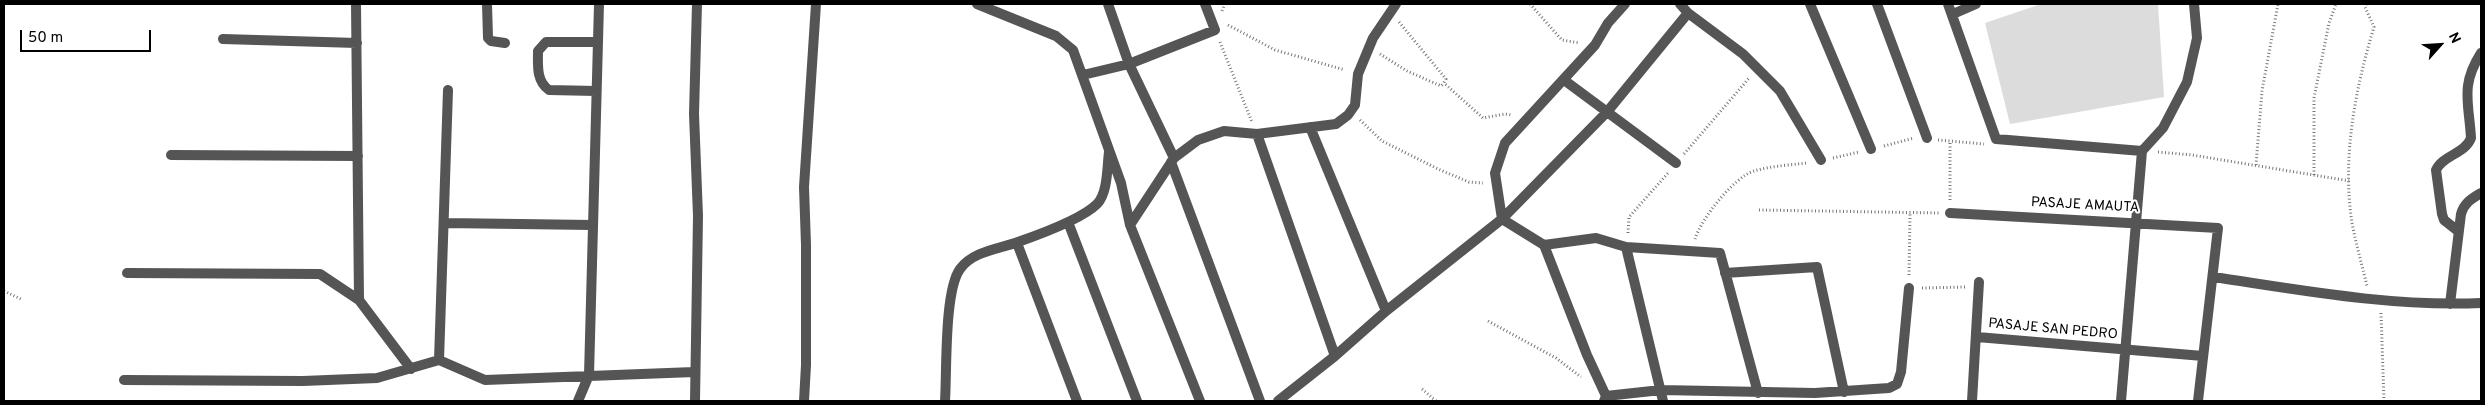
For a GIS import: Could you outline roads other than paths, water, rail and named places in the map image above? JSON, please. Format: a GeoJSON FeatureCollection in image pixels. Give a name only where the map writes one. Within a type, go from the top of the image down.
{"type":"FeatureCollection","features":[{"type":"Feature","properties":{"kind":"street"},"geometry":{"type":"LineString","coordinates":[[356,4],[359,300]]}},
{"type":"Feature","properties":{"kind":"street"},"geometry":{"type":"LineString","coordinates":[[486,4],[488,38],[491,41],[505,43]]}},
{"type":"Feature","properties":{"kind":"street"},"geometry":{"type":"LineString","coordinates":[[578,401],[589,375],[599,4]]}},
{"type":"Feature","properties":{"kind":"street"},"geometry":{"type":"LineString","coordinates":[[695,401],[698,216],[694,114],[697,4]]}},
{"type":"Feature","properties":{"kind":"street"},"geometry":{"type":"LineString","coordinates":[[804,401],[806,365],[804,187],[816,4]]}},
{"type":"Feature","properties":{"kind":"street"},"geometry":{"type":"LineString","coordinates":[[977,4],[1056,36],[1073,50],[1121,183],[1130,225],[1200,401]]}},
{"type":"Feature","properties":{"kind":"street"},"geometry":{"type":"LineString","coordinates":[[1108,4],[1128,64],[1172,160],[1260,401]]}},
{"type":"Feature","properties":{"kind":"street"},"geometry":{"type":"LineString","coordinates":[[1083,75],[1128,64],[1215,30],[1204,4]]}},
{"type":"Feature","properties":{"kind":"street"},"geometry":{"type":"LineString","coordinates":[[1625,4],[1608,23],[1595,45],[1506,143],[1495,173],[1502,219],[1544,245],[1605,399],[1661,390],[1758,393],[1844,392],[1889,388],[1897,384],[1901,372],[1909,288]]}},
{"type":"Feature","properties":{"kind":"street"},"geometry":{"type":"LineString","coordinates":[[1680,4],[1688,13],[1743,54],[1780,91],[1821,160]]}},
{"type":"Feature","properties":{"kind":"street"},"geometry":{"type":"LineString","coordinates":[[1810,4],[1871,149]]}},
{"type":"Feature","properties":{"kind":"street"},"geometry":{"type":"LineString","coordinates":[[1877,4],[1927,138]]}},
{"type":"Feature","properties":{"kind":"street"},"geometry":{"type":"LineString","coordinates":[[1948,4],[1996,139],[2142,151]]}},
{"type":"Feature","properties":{"kind":"street"},"geometry":{"type":"LineString","coordinates":[[1952,14],[1976,4]]}},
{"type":"Feature","properties":{"kind":"street"},"geometry":{"type":"LineString","coordinates":[[2121,401],[2127,351],[2142,151],[2163,128],[2187,82],[2197,38],[2194,4]]}},
{"type":"Feature","properties":{"kind":"street"},"geometry":{"type":"LineString","coordinates":[[1130,225],[1172,160],[1198,140],[1224,131],[1257,134],[1336,124],[1348,115],[1355,105],[1358,74],[1370,47],[1393,8]]}},
{"type":"Feature","properties":{"kind":"street"},"geometry":{"type":"LineString","coordinates":[[1278,401],[1335,356],[1386,311],[1502,219],[1607,112],[1688,13]]}},
{"type":"Feature","properties":{"kind":"street"},"geometry":{"type":"LineString","coordinates":[[223,39],[357,43]]}},
{"type":"Feature","properties":{"kind":"street"},"geometry":{"type":"LineString","coordinates":[[596,91],[549,90],[539,78],[538,51],[546,42],[598,42]]}},
{"type":"Feature","properties":{"kind":"street"},"geometry":{"type":"LineString","coordinates":[[2458,231],[2444,220],[2436,170],[2438,165],[2468,146],[2471,138],[2466,88],[2469,76],[2481,53]]}},
{"type":"Feature","properties":{"kind":"street"},"geometry":{"type":"LineString","coordinates":[[1564,80],[1676,163]]}},
{"type":"Feature","properties":{"kind":"street"},"geometry":{"type":"LineString","coordinates":[[439,360],[448,90]]}},
{"type":"Feature","properties":{"kind":"street"},"geometry":{"type":"LineString","coordinates":[[1310,128],[1386,311]]}},
{"type":"Feature","properties":{"kind":"street"},"geometry":{"type":"LineString","coordinates":[[1257,134],[1335,356]]}},
{"type":"Feature","properties":{"kind":"street"},"geometry":{"type":"LineString","coordinates":[[945,401],[951,293],[960,269],[985,251],[1017,243],[1068,222],[1098,204],[1104,188],[1109,152]]}},
{"type":"Feature","properties":{"kind":"street"},"geometry":{"type":"LineString","coordinates":[[171,155],[358,156]]}},
{"type":"Feature","properties":{"kind":"street"},"geometry":{"type":"LineString","coordinates":[[2450,304],[2458,231],[2463,207],[2470,200],[2481,194]]}},
{"type":"Feature","properties":{"kind":"street","name":"PASAJE AMAUTA"},"geometry":{"type":"LineString","coordinates":[[1950,213],[2218,228],[2213,277]]}},
{"type":"Feature","properties":{"kind":"street"},"geometry":{"type":"LineString","coordinates":[[1068,222],[1137,401]]}},
{"type":"Feature","properties":{"kind":"street"},"geometry":{"type":"LineString","coordinates":[[445,223],[592,225]]}},
{"type":"Feature","properties":{"kind":"street"},"geometry":{"type":"LineString","coordinates":[[1544,245],[1596,238],[1626,246],[1720,253],[1758,393]]}},
{"type":"Feature","properties":{"kind":"street"},"geometry":{"type":"LineString","coordinates":[[1017,243],[1077,401]]}},
{"type":"Feature","properties":{"kind":"street"},"geometry":{"type":"LineString","coordinates":[[1626,246],[1663,401]]}},
{"type":"Feature","properties":{"kind":"street"},"geometry":{"type":"LineString","coordinates":[[1725,273],[1817,267],[1844,392]]}},
{"type":"Feature","properties":{"kind":"street"},"geometry":{"type":"LineString","coordinates":[[127,273],[320,274],[359,300],[411,369]]}},
{"type":"Feature","properties":{"kind":"street"},"geometry":{"type":"LineString","coordinates":[[2198,401],[2213,277],[2370,299],[2450,304],[2481,303]]}},
{"type":"Feature","properties":{"kind":"street"},"geometry":{"type":"LineString","coordinates":[[1972,401],[1979,285]]}},
{"type":"Feature","properties":{"kind":"street","name":"PASAJE SAN PEDRO"},"geometry":{"type":"LineString","coordinates":[[1977,337],[2204,356]]}},
{"type":"Feature","properties":{"kind":"street"},"geometry":{"type":"LineString","coordinates":[[124,380],[368,379],[439,360],[485,380],[694,372]]}}]}
